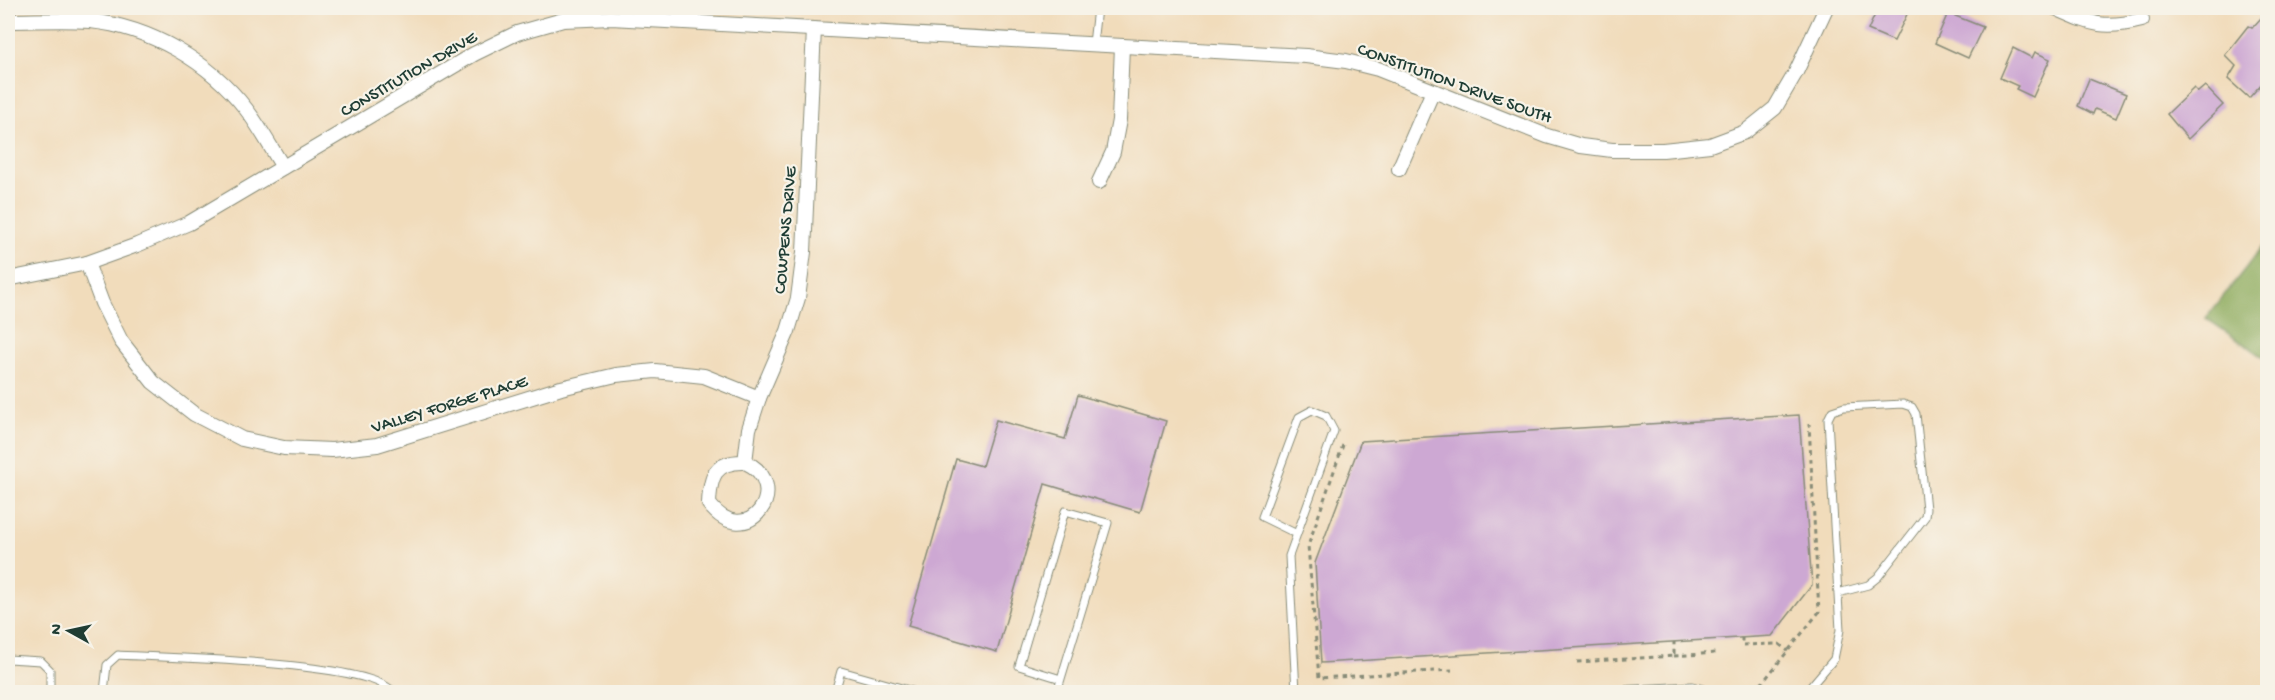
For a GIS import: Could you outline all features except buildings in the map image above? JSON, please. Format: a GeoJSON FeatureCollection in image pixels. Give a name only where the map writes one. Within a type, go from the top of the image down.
{"type":"FeatureCollection","features":[{"type":"Feature","properties":{"kind":"street","name":"CONSTITUTION DRIVE SOUTH"},"geometry":{"type":"LineString","coordinates":[[891,33],[1306,56],[1336,60],[1378,69],[1547,136],[1581,146],[1612,150],[1663,150],[1710,145],[1745,132],[1775,108],[1796,72],[1826,8]]}},
{"type":"Feature","properties":{"kind":"street"},"geometry":{"type":"LineString","coordinates":[[2055,8],[2098,24],[2116,26],[2142,20]]}},
{"type":"Feature","properties":{"kind":"street","name":"CONSTITUTION DRIVE"},"geometry":{"type":"LineString","coordinates":[[8,279],[87,263],[189,223],[474,54],[517,33],[563,20],[611,18],[891,33]]}},
{"type":"Feature","properties":{"kind":"street"},"geometry":{"type":"LineString","coordinates":[[8,21],[91,21],[133,31],[178,49],[215,76],[246,108],[284,167]]}},
{"type":"Feature","properties":{"kind":"street","name":"COWPENS DRIVE"},"geometry":{"type":"LineString","coordinates":[[745,462],[749,429],[759,398],[788,331],[798,298],[804,252],[814,29]]}},
{"type":"Feature","properties":{"kind":"street"},"geometry":{"type":"LineString","coordinates":[[1100,182],[1113,152],[1119,120],[1122,46]]}},
{"type":"Feature","properties":{"kind":"street"},"geometry":{"type":"LineString","coordinates":[[1399,169],[1433,91]]}},
{"type":"Feature","properties":{"kind":"street","name":"VALLEY FORGE PLACE"},"geometry":{"type":"LineString","coordinates":[[87,263],[102,303],[122,340],[153,382],[194,414],[242,439],[284,448],[332,450],[377,446],[561,388],[616,375],[655,371],[704,376],[759,398]]}},
{"type":"Feature","properties":{"kind":"street"},"geometry":{"type":"LineString","coordinates":[[745,462],[755,467],[767,483],[766,500],[757,515],[741,523],[731,522],[722,519],[709,504],[710,480],[724,465],[745,462]]}},
{"type":"Feature","properties":{"kind":"lane"},"geometry":{"type":"LineString","coordinates":[[1093,44],[1097,8]]}},
{"type":"Feature","properties":{"kind":"lane"},"geometry":{"type":"LineString","coordinates":[[1806,693],[1834,658],[1840,630],[1828,419],[1832,411],[1844,407],[1903,404],[1912,407],[1916,414],[1925,518],[1878,577],[1868,585],[1838,593]]}},
{"type":"Feature","properties":{"kind":"lane"},"geometry":{"type":"LineString","coordinates":[[1296,693],[1289,556],[1297,534],[1334,431],[1326,416],[1312,410],[1299,417],[1262,517],[1297,534]]}},
{"type":"Feature","properties":{"kind":"lane"},"geometry":{"type":"LineString","coordinates":[[1057,693],[1108,523],[1065,511],[1019,666],[1061,679]]}},
{"type":"Feature","properties":{"kind":"lane"},"geometry":{"type":"LineString","coordinates":[[104,693],[107,665],[118,655],[314,667],[366,677],[389,686],[393,693]]}},
{"type":"Feature","properties":{"kind":"lane"},"geometry":{"type":"LineString","coordinates":[[8,659],[41,662],[50,670],[50,693]]}},
{"type":"Feature","properties":{"kind":"lane"},"geometry":{"type":"LineString","coordinates":[[835,693],[841,671],[916,693]]}},
{"type":"Feature","properties":{"kind":"lane"},"geometry":{"type":"LineString","coordinates":[[1579,693],[1692,686],[1704,689],[1706,693]]}},
{"type":"Feature","properties":{"kind":"path"},"geometry":{"type":"LineString","coordinates":[[1755,693],[1819,612],[1809,424]]}},
{"type":"Feature","properties":{"kind":"path"},"geometry":{"type":"LineString","coordinates":[[1343,445],[1308,546],[1319,678],[1452,670]]}},
{"type":"Feature","properties":{"kind":"path"},"geometry":{"type":"LineString","coordinates":[[1742,637],[1742,645],[1779,644],[1788,651]]}},
{"type":"Feature","properties":{"kind":"path"},"geometry":{"type":"LineString","coordinates":[[1674,642],[1674,656]]}},
{"type":"Feature","properties":{"kind":"path"},"geometry":{"type":"LineString","coordinates":[[1577,662],[1716,653]]}},
{"type":"Feature","properties":{"kind":"green space"},"geometry":{"type":"Polygon","coordinates":[[[2267,241],[2267,360],[2206,318],[2267,241]]]}}]}
